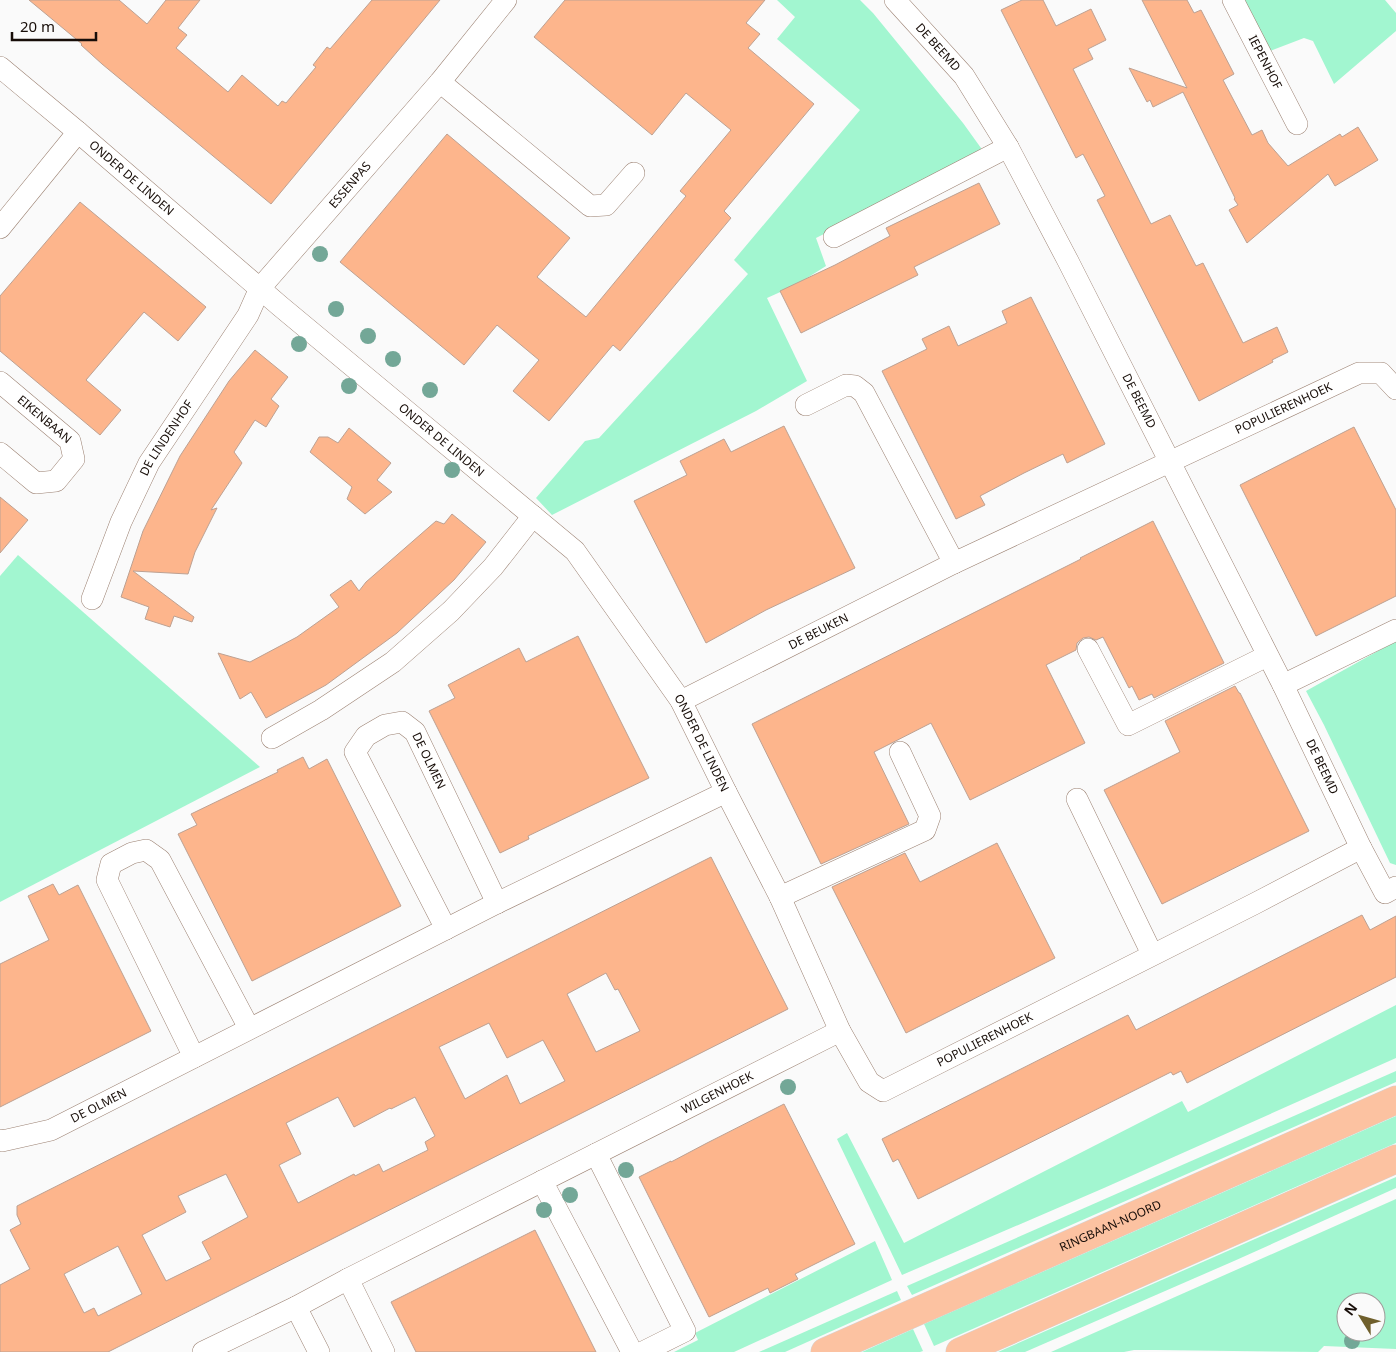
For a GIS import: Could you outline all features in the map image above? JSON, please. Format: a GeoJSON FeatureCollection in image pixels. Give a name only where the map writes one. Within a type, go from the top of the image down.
{"type":"FeatureCollection","features":[{"type":"Feature","properties":{"kind":"main road","name":"RINGBAAN-NOORD"},"geometry":{"type":"LineString","coordinates":[[825,1352],[1396,1100]]}},
{"type":"Feature","properties":{"kind":"main road"},"geometry":{"type":"LineString","coordinates":[[960,1352],[1396,1159]]}},
{"type":"Feature","properties":{"kind":"street","name":"ESSENPAS"},"geometry":{"type":"LineString","coordinates":[[260,288],[440,82],[506,0]]}},
{"type":"Feature","properties":{"kind":"street","name":"IEPENHOF"},"geometry":{"type":"LineString","coordinates":[[1232,0],[1296,124]]}},
{"type":"Feature","properties":{"kind":"street","name":"DE BEEMD"},"geometry":{"type":"LineString","coordinates":[[900,2],[964,76],[1008,148],[1068,261],[1283,685],[1361,848]]}},
{"type":"Feature","properties":{"kind":"street","name":"ONDER DE LINDEN"},"geometry":{"type":"LineString","coordinates":[[0,67],[280,306],[575,551],[681,701],[780,897],[840,1031]]}},
{"type":"Feature","properties":{"kind":"street"},"geometry":{"type":"LineString","coordinates":[[440,82],[590,206],[606,205],[634,173]]}},
{"type":"Feature","properties":{"kind":"street"},"geometry":{"type":"LineString","coordinates":[[0,228],[78,132]]}},
{"type":"Feature","properties":{"kind":"street"},"geometry":{"type":"LineString","coordinates":[[834,237],[1008,148]]}},
{"type":"Feature","properties":{"kind":"street","name":"DE LINDENHOF"},"geometry":{"type":"LineString","coordinates":[[92,599],[122,522],[149,463],[248,315],[260,288]]}},
{"type":"Feature","properties":{"kind":"street","name":"POPULIERENHOEK"},"geometry":{"type":"LineString","coordinates":[[1170,463],[1359,373],[1381,373],[1396,389]]}},
{"type":"Feature","properties":{"kind":"street","name":"EIKENBAAN"},"geometry":{"type":"LineString","coordinates":[[0,382],[70,441],[74,458],[56,481],[36,483],[0,453]]}},
{"type":"Feature","properties":{"kind":"street"},"geometry":{"type":"LineString","coordinates":[[806,405],[846,385],[855,386],[864,393],[954,562]]}},
{"type":"Feature","properties":{"kind":"street","name":"DE BEUKEN"},"geometry":{"type":"LineString","coordinates":[[681,701],[954,562],[1170,463]]}},
{"type":"Feature","properties":{"kind":"street"},"geometry":{"type":"LineString","coordinates":[[272,738],[321,710],[393,662],[451,611],[487,574],[532,516]]}},
{"type":"Feature","properties":{"kind":"street"},"geometry":{"type":"LineString","coordinates":[[1283,685],[1396,630]]}},
{"type":"Feature","properties":{"kind":"street"},"geometry":{"type":"LineString","coordinates":[[1088,649],[1128,725],[1268,656]]}},
{"type":"Feature","properties":{"kind":"street","name":"DE OLMEN"},"geometry":{"type":"LineString","coordinates":[[446,929],[355,752],[366,736],[385,725],[402,722],[415,732],[497,903]]}},
{"type":"Feature","properties":{"kind":"street"},"geometry":{"type":"LineString","coordinates":[[780,897],[925,830],[930,816],[900,752]]}},
{"type":"Feature","properties":{"kind":"street","name":"DE OLMEN"},"geometry":{"type":"LineString","coordinates":[[0,1140],[51,1130],[497,903],[726,792]]}},
{"type":"Feature","properties":{"kind":"street"},"geometry":{"type":"LineString","coordinates":[[1077,799],[1152,954]]}},
{"type":"Feature","properties":{"kind":"street"},"geometry":{"type":"LineString","coordinates":[[1361,848],[1385,893],[1396,887]]}},
{"type":"Feature","properties":{"kind":"street","name":"POPULIERENHOEK"},"geometry":{"type":"LineString","coordinates":[[840,1031],[868,1082],[883,1090],[1254,904],[1361,848]]}},
{"type":"Feature","properties":{"kind":"street"},"geometry":{"type":"LineString","coordinates":[[194,1057],[107,880],[112,864],[132,853],[146,850],[160,860],[250,1028]]}},
{"type":"Feature","properties":{"kind":"street","name":"WILGENHOEK"},"geometry":{"type":"LineString","coordinates":[[203,1352],[296,1307],[840,1031]]}},
{"type":"Feature","properties":{"kind":"street"},"geometry":{"type":"LineString","coordinates":[[596,1154],[684,1331],[644,1352]]}},
{"type":"Feature","properties":{"kind":"street"},"geometry":{"type":"LineString","coordinates":[[542,1181],[632,1352]]}},
{"type":"Feature","properties":{"kind":"street"},"geometry":{"type":"LineString","coordinates":[[348,1279],[384,1352]]}},
{"type":"Feature","properties":{"kind":"street"},"geometry":{"type":"LineString","coordinates":[[296,1307],[319,1352]]}},
{"type":"Feature","properties":{"kind":"green space"},"geometry":{"type":"Polygon","coordinates":[[[777,0],[860,0],[873,13],[963,123],[981,148],[981,156],[816,238],[826,266],[796,285],[767,298],[807,381],[756,411],[552,515],[536,498],[585,441],[599,438],[748,274],[734,260],[860,110],[777,39],[795,17],[777,0]]]}},
{"type":"Feature","properties":{"kind":"green space"},"geometry":{"type":"Polygon","coordinates":[[[1241,0],[1385,0],[1396,13],[1396,31],[1334,84],[1313,41],[1304,38],[1270,51],[1241,0]]]}},
{"type":"Feature","properties":{"kind":"green space"},"geometry":{"type":"Polygon","coordinates":[[[18,555],[260,767],[0,902],[0,576],[18,555]]]}},
{"type":"Feature","properties":{"kind":"green space"},"geometry":{"type":"Polygon","coordinates":[[[1396,641],[1396,865],[1390,863],[1306,691],[1396,641]]]}},
{"type":"Feature","properties":{"kind":"green space"},"geometry":{"type":"Polygon","coordinates":[[[1396,1005],[1396,1058],[1104,1188],[902,1275],[837,1139],[847,1133],[904,1243],[1182,1101],[1188,1112],[1396,1005]]]}},
{"type":"Feature","properties":{"kind":"green space"},"geometry":{"type":"Polygon","coordinates":[[[1396,1071],[1396,1082],[912,1295],[907,1286],[1396,1071]]]}},
{"type":"Feature","properties":{"kind":"green space"},"geometry":{"type":"Polygon","coordinates":[[[1396,1116],[1396,1143],[934,1346],[924,1324],[1396,1116]]]}},
{"type":"Feature","properties":{"kind":"green space"},"geometry":{"type":"Polygon","coordinates":[[[1396,1177],[1396,1188],[1234,1261],[1025,1352],[998,1352],[1396,1177]]]}},
{"type":"Feature","properties":{"kind":"green space"},"geometry":{"type":"Polygon","coordinates":[[[1396,1199],[1396,1349],[1324,1346],[1318,1352],[1134,1350],[1124,1352],[1051,1352],[1396,1199]]]}},
{"type":"Feature","properties":{"kind":"green space"},"geometry":{"type":"Polygon","coordinates":[[[875,1241],[892,1280],[734,1352],[674,1352],[698,1340],[695,1333],[875,1241]]]}},
{"type":"Feature","properties":{"kind":"green space"},"geometry":{"type":"Polygon","coordinates":[[[897,1291],[901,1300],[785,1352],[759,1352],[897,1291]]]}},
{"type":"Feature","properties":{"kind":"green space"},"geometry":{"type":"Polygon","coordinates":[[[913,1329],[923,1351],[862,1352],[913,1329]]]}},
{"type":"Feature","properties":{"kind":"building"},"geometry":{"type":"Polygon","coordinates":[[[29,0],[119,0],[147,24],[166,0],[200,0],[178,28],[187,35],[176,48],[228,92],[242,75],[278,106],[282,101],[286,103],[316,67],[313,65],[327,47],[330,49],[372,0],[440,0],[271,204],[102,64],[82,44],[29,0]]]}},
{"type":"Feature","properties":{"kind":"building"},"geometry":{"type":"Polygon","coordinates":[[[565,0],[765,0],[746,23],[760,34],[748,48],[814,104],[724,211],[731,218],[620,351],[613,345],[549,421],[513,391],[539,360],[497,325],[464,365],[340,262],[447,134],[570,238],[537,277],[586,317],[686,196],[680,191],[731,130],[686,93],[652,135],[534,37],[565,0]]]}},
{"type":"Feature","properties":{"kind":"building"},"geometry":{"type":"Polygon","coordinates":[[[1022,0],[1043,0],[1056,26],[1091,9],[1106,40],[1088,49],[1093,59],[1073,69],[1151,224],[1170,215],[1196,266],[1203,263],[1243,343],[1277,327],[1288,352],[1272,360],[1273,362],[1199,401],[1097,200],[1105,196],[1083,154],[1076,158],[1001,10],[1022,0]]]}},
{"type":"Feature","properties":{"kind":"building"},"geometry":{"type":"Polygon","coordinates":[[[1142,0],[1187,0],[1194,13],[1201,10],[1234,74],[1223,80],[1252,135],[1262,130],[1268,143],[1288,166],[1340,134],[1342,137],[1358,127],[1378,160],[1335,186],[1328,174],[1247,243],[1229,210],[1238,205],[1183,92],[1153,107],[1150,100],[1147,102],[1129,68],[1187,88],[1142,0]]]}},
{"type":"Feature","properties":{"kind":"building"},"geometry":{"type":"Polygon","coordinates":[[[979,183],[1000,224],[914,267],[918,275],[801,333],[780,291],[890,236],[886,228],[979,183]]]}},
{"type":"Feature","properties":{"kind":"building"},"geometry":{"type":"Polygon","coordinates":[[[80,202],[206,307],[178,341],[144,312],[86,380],[121,410],[100,435],[0,351],[0,296],[80,202]]]}},
{"type":"Feature","properties":{"kind":"building"},"geometry":{"type":"Polygon","coordinates":[[[1031,297],[1105,444],[1067,463],[1063,454],[1024,473],[980,496],[985,505],[956,519],[882,371],[927,349],[922,339],[949,326],[958,346],[1007,323],[1002,311],[1031,297]]]}},
{"type":"Feature","properties":{"kind":"building"},"geometry":{"type":"Polygon","coordinates":[[[255,350],[288,377],[271,399],[279,406],[266,427],[255,420],[234,452],[242,463],[211,510],[217,508],[195,552],[188,574],[133,571],[194,617],[192,622],[174,616],[170,627],[145,619],[149,607],[121,597],[143,531],[180,456],[229,381],[255,350]]]}},
{"type":"Feature","properties":{"kind":"building"},"geometry":{"type":"Polygon","coordinates":[[[784,426],[855,568],[766,610],[706,643],[634,501],[687,475],[680,461],[724,439],[731,452],[784,426]]]}},
{"type":"Feature","properties":{"kind":"building"},"geometry":{"type":"Polygon","coordinates":[[[1354,427],[1396,510],[1396,596],[1316,636],[1240,485],[1354,427]]]}},
{"type":"Feature","properties":{"kind":"building"},"geometry":{"type":"Polygon","coordinates":[[[349,428],[391,463],[377,480],[392,492],[365,514],[347,499],[352,487],[310,452],[319,437],[328,437],[338,443],[349,428]]]}},
{"type":"Feature","properties":{"kind":"building"},"geometry":{"type":"Polygon","coordinates":[[[0,497],[28,520],[0,553],[0,497]]]}},
{"type":"Feature","properties":{"kind":"building"},"geometry":{"type":"Polygon","coordinates":[[[452,514],[486,542],[454,580],[397,633],[326,685],[266,718],[251,692],[240,699],[218,653],[250,662],[297,637],[339,607],[330,595],[351,580],[359,591],[366,582],[436,521],[444,524],[452,514]]]}},
{"type":"Feature","properties":{"kind":"building"},"geometry":{"type":"Polygon","coordinates":[[[1153,521],[1224,663],[1154,698],[1152,694],[1139,700],[1132,686],[1129,688],[1103,637],[1096,640],[1089,637],[1083,638],[1077,643],[1076,650],[1046,665],[1085,743],[970,800],[931,723],[874,752],[909,824],[821,864],[752,724],[1153,521]]]}},
{"type":"Feature","properties":{"kind":"building"},"geometry":{"type":"Polygon","coordinates":[[[578,636],[649,778],[528,836],[529,839],[500,853],[429,711],[455,698],[448,685],[519,648],[526,662],[578,636]]]}},
{"type":"Feature","properties":{"kind":"building"},"geometry":{"type":"Polygon","coordinates":[[[1235,686],[1309,831],[1162,904],[1104,790],[1180,752],[1165,721],[1235,686]]]}},
{"type":"Feature","properties":{"kind":"building"},"geometry":{"type":"Polygon","coordinates":[[[303,757],[309,769],[327,759],[401,906],[252,981],[178,834],[197,825],[191,814],[278,772],[277,770],[303,757]]]}},
{"type":"Feature","properties":{"kind":"building"},"geometry":{"type":"Polygon","coordinates":[[[997,843],[1055,958],[906,1033],[832,887],[905,853],[920,882],[997,843]]]}},
{"type":"Feature","properties":{"kind":"building"},"geometry":{"type":"Polygon","coordinates":[[[711,857],[788,1009],[108,1352],[0,1352],[0,1285],[30,1269],[10,1230],[21,1224],[17,1215],[17,1206],[711,857]],[[606,973],[567,994],[596,1052],[640,1031],[618,989],[615,990],[606,973]],[[489,1023],[439,1047],[465,1099],[507,1075],[520,1104],[565,1081],[543,1040],[507,1058],[489,1023]],[[338,1097],[286,1123],[301,1154],[279,1165],[298,1203],[354,1174],[355,1176],[379,1164],[383,1172],[428,1150],[425,1142],[435,1136],[415,1097],[354,1127],[338,1097]],[[226,1174],[178,1196],[186,1212],[142,1235],[166,1281],[211,1259],[202,1242],[248,1217],[226,1174]],[[118,1246],[64,1274],[84,1313],[94,1308],[98,1316],[142,1294],[118,1246]]]}},
{"type":"Feature","properties":{"kind":"building"},"geometry":{"type":"Polygon","coordinates":[[[53,884],[59,895],[78,885],[151,1031],[0,1107],[0,964],[49,940],[28,896],[53,884]]]}},
{"type":"Feature","properties":{"kind":"building"},"geometry":{"type":"Polygon","coordinates":[[[1362,915],[1370,930],[1396,916],[1396,977],[1187,1083],[1181,1071],[1173,1075],[1171,1072],[918,1199],[898,1159],[893,1162],[882,1139],[1128,1015],[1136,1030],[1362,915]]]}},
{"type":"Feature","properties":{"kind":"building"},"geometry":{"type":"Polygon","coordinates":[[[784,1104],[855,1244],[795,1274],[798,1279],[770,1293],[768,1288],[709,1317],[639,1177],[784,1104]]]}},
{"type":"Feature","properties":{"kind":"building"},"geometry":{"type":"Polygon","coordinates":[[[535,1230],[596,1352],[416,1352],[391,1302],[535,1230]]]}}]}
